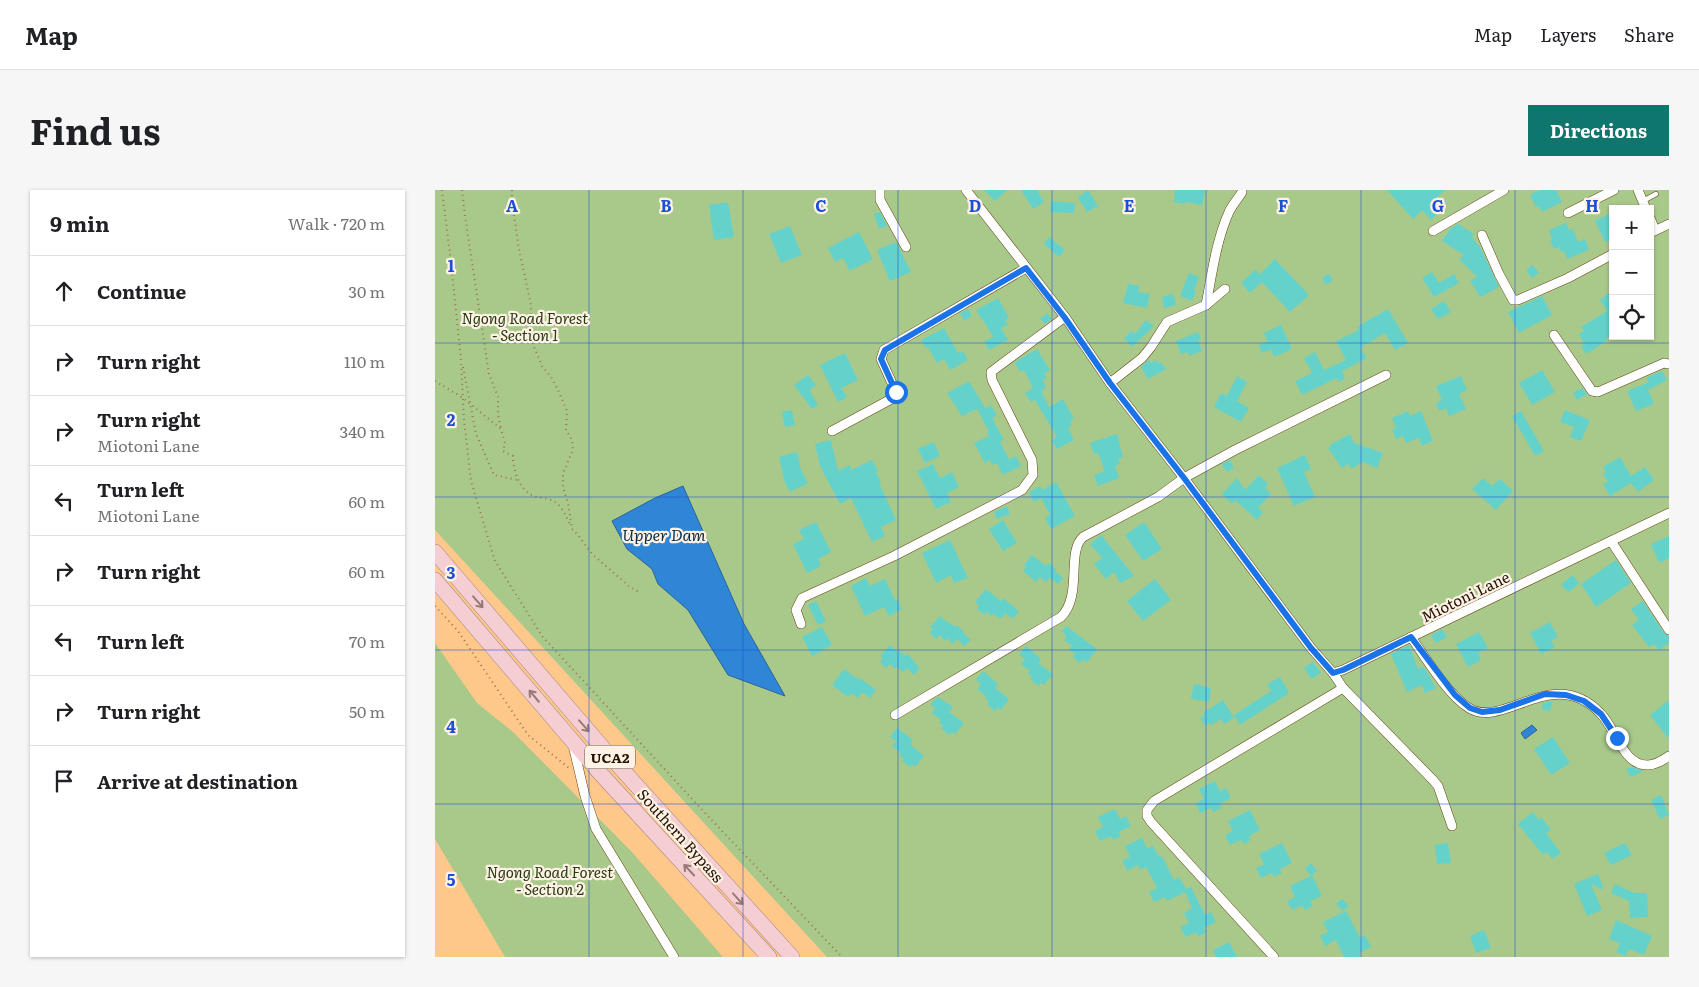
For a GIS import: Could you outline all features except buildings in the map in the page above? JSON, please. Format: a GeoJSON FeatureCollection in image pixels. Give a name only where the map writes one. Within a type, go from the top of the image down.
{"type":"FeatureCollection","features":[{"type":"Feature","properties":{"kind":"highway","name":"Southern Bypass"},"geometry":{"type":"LineString","coordinates":[[435,552],[608,754],[791,957]]}},
{"type":"Feature","properties":{"kind":"highway","name":"Southern Bypass"},"geometry":{"type":"LineString","coordinates":[[435,580],[599,772],[769,957]]}},
{"type":"Feature","properties":{"kind":"street"},"geometry":{"type":"LineString","coordinates":[[880,190],[880,200],[906,248]]}},
{"type":"Feature","properties":{"kind":"street"},"geometry":{"type":"LineString","coordinates":[[966,190],[1065,318],[1110,383],[1184,478],[1311,648],[1333,673],[1343,688],[1438,786],[1452,826]]}},
{"type":"Feature","properties":{"kind":"street"},"geometry":{"type":"LineString","coordinates":[[1433,231],[1504,190]]}},
{"type":"Feature","properties":{"kind":"street"},"geometry":{"type":"LineString","coordinates":[[1568,213],[1614,190]]}},
{"type":"Feature","properties":{"kind":"street"},"geometry":{"type":"LineString","coordinates":[[1638,190],[1644,205]]}},
{"type":"Feature","properties":{"kind":"street"},"geometry":{"type":"LineString","coordinates":[[1206,305],[1222,230],[1230,210],[1242,192]]}},
{"type":"Feature","properties":{"kind":"street"},"geometry":{"type":"LineString","coordinates":[[1654,232],[1669,224]]}},
{"type":"Feature","properties":{"kind":"street"},"geometry":{"type":"LineString","coordinates":[[1483,235],[1502,281],[1513,300],[1518,300],[1568,278],[1609,256]]}},
{"type":"Feature","properties":{"kind":"street"},"geometry":{"type":"LineString","coordinates":[[833,431],[895,397],[896,392],[881,359],[885,350],[1026,268]]}},
{"type":"Feature","properties":{"kind":"street"},"geometry":{"type":"LineString","coordinates":[[1110,383],[1142,358],[1167,322],[1206,305],[1225,289]]}},
{"type":"Feature","properties":{"kind":"street"},"geometry":{"type":"LineString","coordinates":[[801,624],[795,610],[802,598],[894,556],[1022,490],[1026,486],[1033,475],[1032,460],[992,380],[991,372],[1065,318]]}},
{"type":"Feature","properties":{"kind":"street"},"geometry":{"type":"LineString","coordinates":[[1554,335],[1592,391],[1598,392],[1664,363],[1669,364]]}},
{"type":"Feature","properties":{"kind":"street"},"geometry":{"type":"LineString","coordinates":[[895,715],[1067,612],[1072,600],[1077,547],[1080,540],[1163,494],[1184,478],[1235,450],[1386,375]]}},
{"type":"Feature","properties":{"kind":"street","name":"Miotoni Lane"},"geometry":{"type":"LineString","coordinates":[[1333,673],[1343,670],[1669,513]]}},
{"type":"Feature","properties":{"kind":"street"},"geometry":{"type":"LineString","coordinates":[[1611,541],[1669,630]]}},
{"type":"Feature","properties":{"kind":"street"},"geometry":{"type":"LineString","coordinates":[[1411,637],[1455,695],[1470,708],[1482,712],[1500,710],[1545,694],[1575,696],[1601,714],[1630,758],[1647,766],[1669,756]]}},
{"type":"Feature","properties":{"kind":"street"},"geometry":{"type":"LineString","coordinates":[[1275,957],[1151,822],[1147,816],[1147,810],[1154,801],[1343,688]]}},
{"type":"Feature","properties":{"kind":"street"},"geometry":{"type":"LineString","coordinates":[[571,740],[585,796],[597,829],[675,957]]}},
{"type":"Feature","properties":{"kind":"lane"},"geometry":{"type":"LineString","coordinates":[[1644,205],[1656,194]]}},
{"type":"Feature","properties":{"kind":"path"},"geometry":{"type":"LineString","coordinates":[[442,190],[461,360],[471,481],[495,561],[543,636],[842,957]]}},
{"type":"Feature","properties":{"kind":"path"},"geometry":{"type":"LineString","coordinates":[[462,190],[489,374],[498,397],[498,414],[505,443],[503,451],[513,456],[513,466],[525,490],[531,495],[553,500],[563,509],[572,528],[592,554],[630,588],[641,593]]}},
{"type":"Feature","properties":{"kind":"path"},"geometry":{"type":"LineString","coordinates":[[512,190],[519,249],[531,305],[529,337],[542,366],[551,377],[567,411],[566,430],[572,440],[573,450],[563,473],[563,488],[568,502],[572,528]]}},
{"type":"Feature","properties":{"kind":"path"},"geometry":{"type":"LineString","coordinates":[[461,360],[476,434],[494,475],[519,480]]}},
{"type":"Feature","properties":{"kind":"path"},"geometry":{"type":"LineString","coordinates":[[435,381],[463,398],[501,429]]}},
{"type":"Feature","properties":{"kind":"path"},"geometry":{"type":"LineString","coordinates":[[435,606],[458,631],[528,735],[580,778]]}},
{"type":"Feature","properties":{"kind":"green space","name":"Ngong Road Forest - Section 1"},"geometry":{"type":"Polygon","coordinates":[[[435,190],[1669,190],[1669,957],[827,957],[435,530],[435,190]]]}},
{"type":"Feature","properties":{"kind":"green space","name":"Ngong Road Forest - Section 2"},"geometry":{"type":"Polygon","coordinates":[[[435,643],[477,703],[513,732],[632,852],[723,957],[505,957],[435,839],[435,643]]]}},
{"type":"Feature","properties":{"kind":"water","name":"Upper Dam"},"geometry":{"type":"Polygon","coordinates":[[[683,486],[744,624],[785,696],[728,675],[688,610],[658,584],[652,569],[627,549],[612,521],[655,498],[683,486]]]}},
{"type":"Feature","properties":{"kind":"water"},"geometry":{"type":"Polygon","coordinates":[[[1532,725],[1537,730],[1525,739],[1521,733],[1532,725]]]}},
{"type":"Feature","properties":{"kind":"route"},"geometry":{"type":"LineString","coordinates":[[896,392],[881,359],[881,356],[888,347],[1026,268],[1065,318],[1110,383],[1184,478],[1311,648],[1333,673],[1411,637],[1455,695],[1470,708],[1482,712],[1500,710],[1545,694],[1575,696],[1601,714],[1617,738]]}}]}
